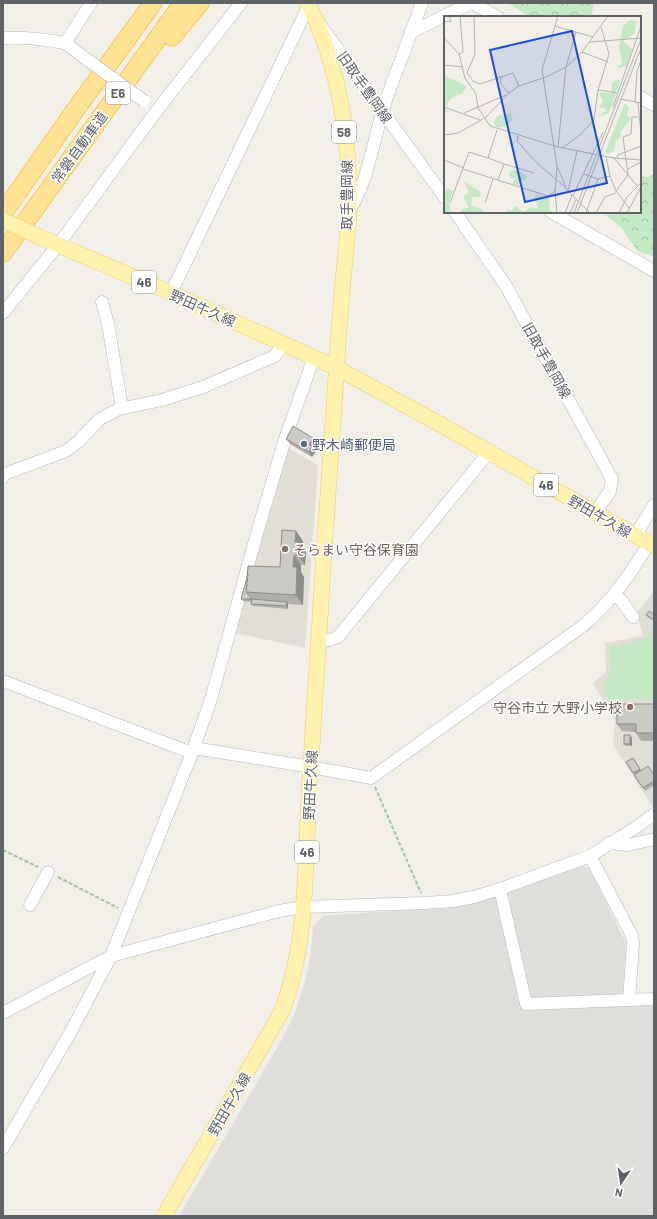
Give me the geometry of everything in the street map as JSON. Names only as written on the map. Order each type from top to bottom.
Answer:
[{"type":"highway","points":[[76,109],[138,3]]},
{"type":"highway","name":"常磐自動車道","points":[[3,212],[153,3]]},
{"type":"highway","name":"常磐自動車道","points":[[3,253],[183,3]]},
{"type":"highway","points":[[53,183],[200,3]]},
{"type":"main road","name":"取手豊岡線","points":[[310,8],[325,45],[339,95],[349,182],[336,368]]},
{"type":"main road","name":"野田牛久線","points":[[3,220],[283,343],[373,386],[651,545]]},
{"type":"main road","name":"野田牛久線","points":[[164,1216],[282,1011],[294,973],[303,907],[336,368]]},
{"type":"street","points":[[65,44],[91,3]]},
{"type":"street","points":[[3,313],[58,245],[158,109],[241,3]]},
{"type":"street","points":[[348,211],[356,200],[364,179],[382,112],[422,3]]},
{"type":"street","points":[[445,16],[472,3],[496,16]]},
{"type":"street","points":[[171,293],[310,8]]},
{"type":"street","name":"旧取手豊岡線","points":[[310,8],[382,112],[444,197]]},
{"type":"street","points":[[412,32],[444,17]]},
{"type":"street","points":[[3,38],[37,38],[65,44],[144,101],[158,109]]},
{"type":"street","points":[[641,98],[654,105]]},
{"type":"street","points":[[553,213],[654,271]]},
{"type":"street","name":"旧取手豊岡線","points":[[459,214],[506,286],[612,479],[610,491],[595,514]]},
{"type":"street","points":[[102,302],[108,324],[122,408]]},
{"type":"street","points":[[3,477],[5,474],[66,452],[79,441],[100,418],[122,408],[162,400],[203,388],[275,356],[283,343]]},
{"type":"street","points":[[3,1148],[70,1033],[111,956],[193,750],[211,698],[256,533],[281,453],[314,357]]},
{"type":"street","points":[[319,641],[338,637],[489,452]]},
{"type":"street","points":[[635,536],[654,505]]},
{"type":"street","points":[[3,681],[193,750],[311,767],[371,778],[584,625],[615,595],[651,545]]},
{"type":"street","points":[[615,595],[621,600],[633,617]]},
{"type":"street","points":[[3,1013],[111,956],[279,911],[303,907],[453,901],[474,897],[590,856],[635,828],[654,814]]},
{"type":"street","points":[[610,844],[628,845],[654,839]]},
{"type":"street","points":[[590,856],[632,936],[633,944],[629,1000]]},
{"type":"street","points":[[30,904],[48,872]]},
{"type":"street","points":[[500,889],[526,1004],[654,999]]},
{"type":"path","points":[[371,778],[425,903]]},
{"type":"path","points":[[3,850],[128,913]]},
{"type":"shaded area","name":"そらまい守谷保育園","points":[[288,448],[318,465],[305,648],[235,633]]},
{"type":"shaded area","name":"守谷市立 大野小学校","points":[[654,590],[654,804],[652,806],[613,745],[615,721],[593,683],[606,672],[605,643],[643,636],[637,613]]},
{"type":"shaded area","points":[[582,866],[589,868],[626,943],[623,991],[619,995],[654,997],[654,1216],[179,1216],[281,1041],[295,1013],[305,982],[311,954],[313,926],[323,916],[427,908],[503,894]]},
{"type":"green space","points":[[508,3],[594,3],[591,16],[528,16]]},
{"type":"green space","points":[[654,174],[654,256],[638,252],[621,227],[602,213],[641,213],[641,175],[647,177]]},
{"type":"green space","points":[[650,631],[654,631],[654,700],[608,699],[602,685],[611,672],[609,646],[620,646],[647,637]]},
{"type":"building","points":[[293,426],[313,438],[309,445],[312,446],[309,452],[286,439]]},
{"type":"building","points":[[282,530],[296,531],[295,542],[299,542],[298,555],[294,555],[293,567],[297,567],[296,595],[246,592],[248,566],[280,567]]},
{"type":"building","points":[[248,574],[246,592],[252,599],[241,599]]},
{"type":"building","points":[[252,599],[287,602],[286,606],[251,604]]},
{"type":"building","points":[[649,611],[654,614],[654,620],[646,615]]},
{"type":"building","points":[[617,704],[654,704],[654,733],[636,733],[636,724],[617,724]]},
{"type":"building","points":[[624,735],[630,735],[630,744],[624,744]]},
{"type":"building","points":[[633,758],[640,769],[633,773],[626,762]]},
{"type":"building","points":[[648,766],[654,775],[654,781],[643,788],[634,775]]},
{"type":"place","name":"野木崎郵便局","points":[[304,444]]},
{"type":"place","name":"そらまい守谷保育園","points":[[285,549]]},
{"type":"place","name":"守谷市立 大野小学校","points":[[630,707]]}]
